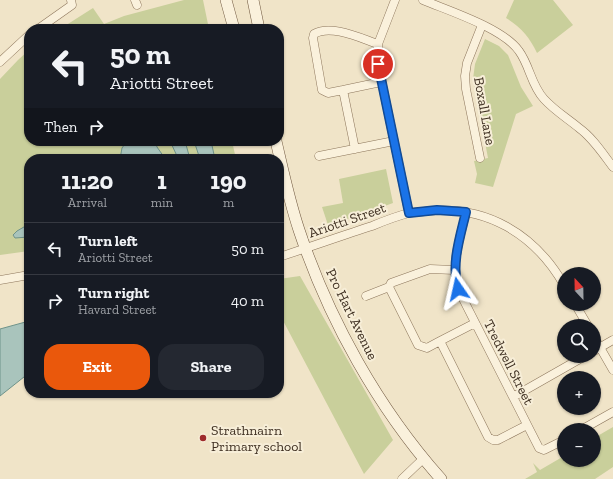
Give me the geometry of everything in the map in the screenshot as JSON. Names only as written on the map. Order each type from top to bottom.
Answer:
[{"type":"street","points":[[45,24],[72,5],[71,0]]},
{"type":"street","points":[[226,0],[233,24]]},
{"type":"street","points":[[253,0],[258,24]]},
{"type":"street","points":[[395,0],[378,44],[378,64],[409,213]]},
{"type":"street","points":[[423,0],[496,31],[518,49],[526,62],[532,81],[542,97],[556,111],[580,128],[594,142],[613,167]]},
{"type":"street","name":"Boxall Lane","points":[[480,158],[466,89],[465,76],[467,63],[482,25]]},
{"type":"street","points":[[378,44],[335,30],[318,32],[314,34],[313,38],[322,90],[328,93],[381,82]]},
{"type":"street","points":[[0,62],[24,40]]},
{"type":"street","points":[[343,90],[355,149]]},
{"type":"street","points":[[319,156],[394,141]]},
{"type":"street","name":"Pro Hart Avenue","points":[[284,177],[299,229],[328,304],[364,372],[396,423],[423,459],[442,479]]},
{"type":"street","name":"Ariotti Street","points":[[284,255],[409,213],[437,210],[466,212],[489,218],[510,228],[520,234],[538,250],[557,273]]},
{"type":"street","name":"Tredwell Street","points":[[466,212],[454,270],[458,289],[539,448],[544,450],[557,444]]},
{"type":"street","points":[[366,296],[389,287],[391,283],[430,269],[454,270]]},
{"type":"street","points":[[0,280],[24,276]]},
{"type":"street","points":[[389,287],[418,345],[427,348],[475,323]]},
{"type":"street","points":[[601,347],[613,340]]},
{"type":"street","points":[[440,341],[488,437],[492,440],[498,440],[527,425]]},
{"type":"street","points":[[601,354],[613,370]]},
{"type":"street","points":[[513,397],[573,363]]},
{"type":"street","points":[[593,423],[613,412]]},
{"type":"street","points":[[402,479],[423,459]]},
{"type":"green space","points":[[184,0],[203,0],[208,24],[104,24],[124,16]]},
{"type":"green space","points":[[514,0],[553,0],[573,25],[537,53],[524,33],[506,18]]},
{"type":"green space","points":[[93,8],[104,24],[68,24]]},
{"type":"green space","points":[[485,39],[499,46],[508,55],[521,87],[533,106],[516,114],[493,187],[475,183],[477,174],[474,161],[488,158],[473,79],[475,64]]},
{"type":"green space","points":[[24,55],[24,146],[233,146],[235,154],[24,154],[24,252],[0,255],[0,79]]},
{"type":"green space","points":[[386,169],[393,203],[328,225],[322,207],[343,203],[339,179]]},
{"type":"green space","points":[[300,276],[393,440],[364,474],[284,322],[284,278]]},
{"type":"green space","points":[[613,427],[613,467],[595,479],[525,479],[537,472],[533,463],[540,470],[557,460],[557,467],[601,467],[601,434]]},
{"type":"water","points":[[123,146],[157,146],[162,154],[121,154]]},
{"type":"water","points":[[172,146],[186,146],[189,154],[176,154]]},
{"type":"water","points":[[196,146],[212,146],[214,154],[198,154]]},
{"type":"water","points":[[24,227],[24,237],[15,238],[13,235]]},
{"type":"water","points":[[24,322],[24,377],[0,396],[0,329]]},
{"type":"place","name":"Strathnairn Primary school","points":[[203,438]]},
{"type":"route","points":[[378,64],[409,213],[437,210],[466,212],[454,270],[458,289]]}]
